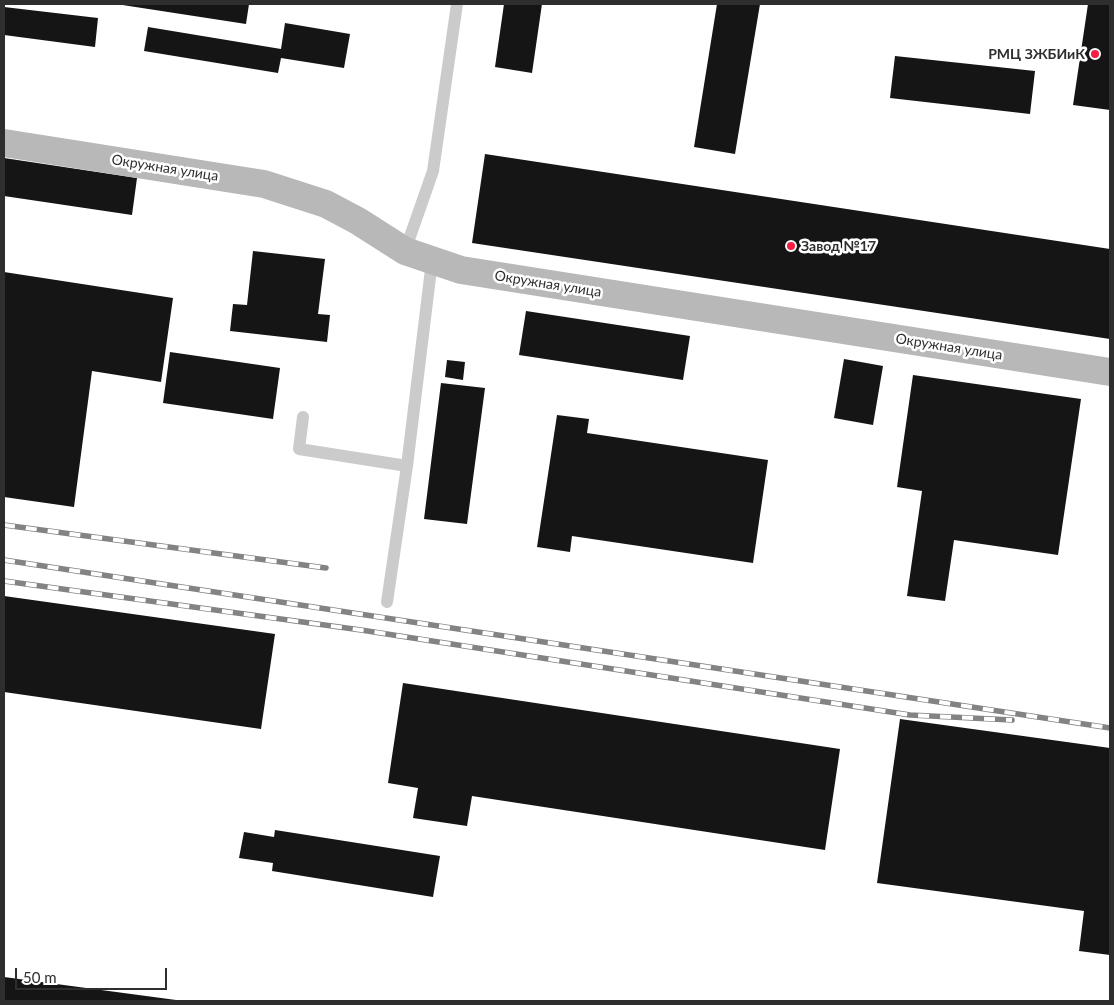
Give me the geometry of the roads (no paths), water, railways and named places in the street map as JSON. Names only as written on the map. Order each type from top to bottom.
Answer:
[{"type":"street","name":"Окружная улица","points":[[4,143],[264,184],[326,204],[358,221],[405,251],[461,270],[1110,372]]},
{"type":"lane","points":[[405,251],[432,171],[457,4]]},
{"type":"lane","points":[[387,602],[407,466],[432,261]]},
{"type":"lane","points":[[304,417],[298,449],[407,466]]},
{"type":"railway","points":[[4,525],[326,568]]},
{"type":"railway","points":[[4,560],[1110,728]]},
{"type":"railway","points":[[4,581],[361,630],[910,715],[1012,720]]},
{"type":"place","name":"РМЦ ЗЖБИиК","points":[[1095,54]]},
{"type":"place","name":"Завод №17","points":[[791,246]]}]
